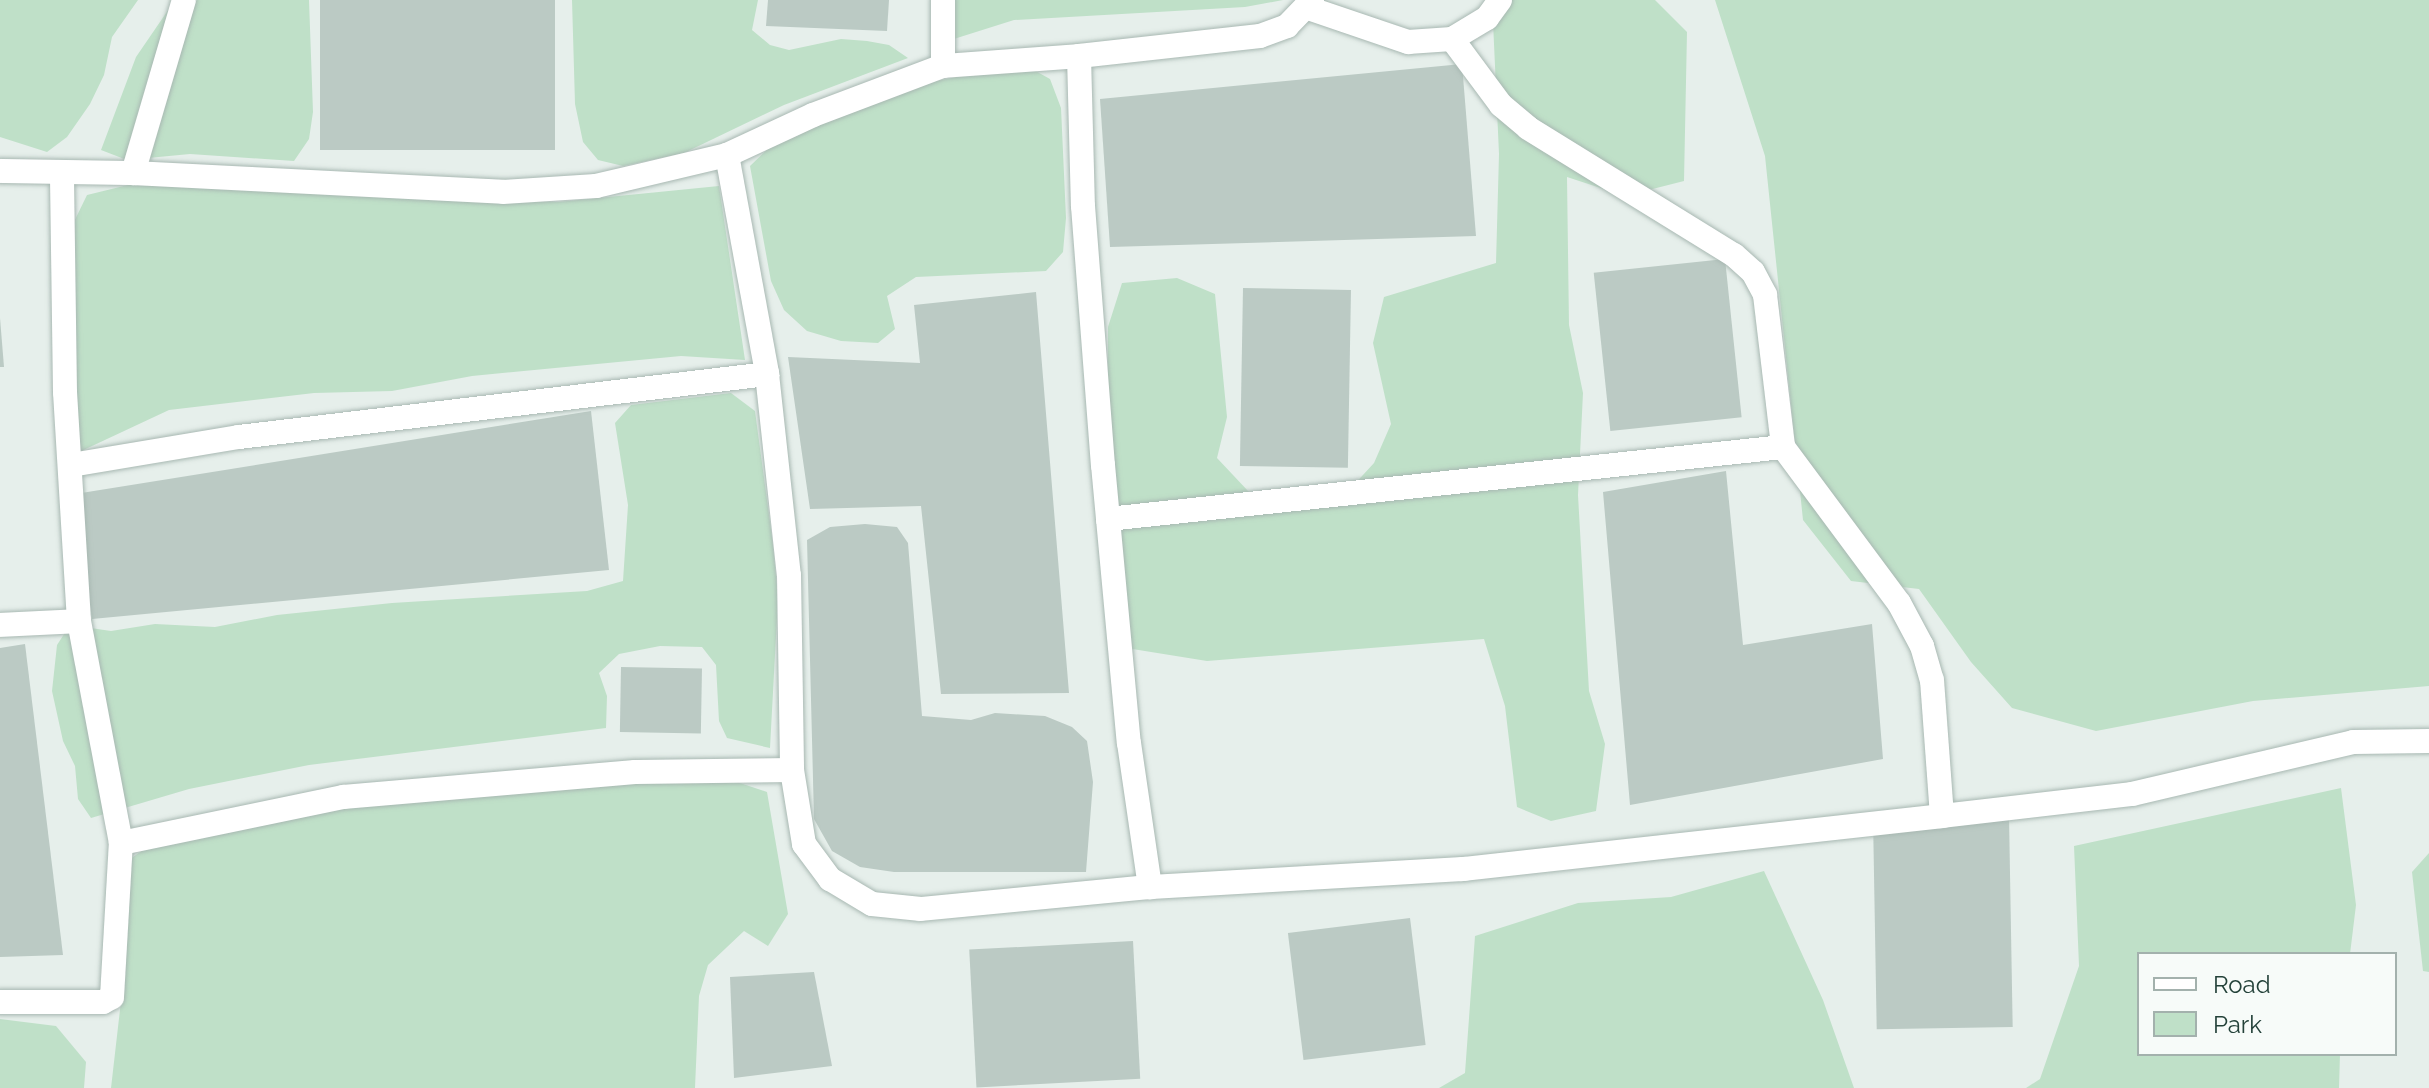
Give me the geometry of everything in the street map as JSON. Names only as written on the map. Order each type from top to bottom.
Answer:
[{"type":"street","points":[[133,173],[184,0]]},
{"type":"street","points":[[943,0],[943,66]]},
{"type":"street","points":[[0,171],[133,173],[503,192],[596,186],[727,155],[813,115],[943,66],[1079,56],[1260,36],[1287,26],[1310,4],[1408,42],[1452,39],[1487,18],[1500,0]]},
{"type":"street","points":[[1452,39],[1501,105],[1528,128],[1734,255],[1753,272],[1765,295],[1783,447],[1899,603],[1922,646],[1932,680],[1942,816]]},
{"type":"street","points":[[1079,56],[1083,206],[1108,519],[1129,743],[1150,887]]},
{"type":"street","points":[[727,155],[767,374],[789,575],[792,770],[804,844],[830,879],[872,904],[921,909],[1150,887],[1463,869],[2132,794],[2353,742],[2429,741]]},
{"type":"street","points":[[0,1002],[103,1002],[112,997],[121,843],[79,621],[62,173]]},
{"type":"street","points":[[71,465],[239,437],[767,374]]},
{"type":"street","points":[[1108,519],[1783,447]]},
{"type":"street","points":[[0,625],[79,621]]},
{"type":"street","points":[[121,843],[357,795],[635,772],[792,770]]},
{"type":"green space","points":[[0,0],[138,0],[112,37],[104,75],[90,104],[67,137],[47,152],[0,137]]},
{"type":"green space","points":[[175,0],[309,0],[313,112],[309,139],[294,161],[190,154],[127,160],[101,150],[136,57]]},
{"type":"green space","points":[[572,0],[758,0],[752,30],[770,45],[789,50],[841,39],[867,41],[889,45],[908,58],[784,105],[684,153],[623,166],[598,160],[583,142],[575,104]]},
{"type":"green space","points":[[937,0],[1283,0],[1245,7],[1014,20],[938,44]]},
{"type":"green space","points":[[1492,0],[1655,0],[1687,32],[1684,181],[1625,196],[1567,177],[1569,325],[1583,393],[1578,495],[1589,691],[1605,744],[1596,811],[1551,821],[1517,807],[1505,706],[1484,639],[1207,661],[1120,647],[1123,571],[1108,397],[1108,327],[1122,283],[1177,278],[1215,294],[1227,417],[1217,458],[1249,492],[1339,501],[1374,463],[1391,424],[1373,343],[1384,297],[1496,263],[1499,154]]},
{"type":"green space","points":[[1715,0],[2429,0],[2429,686],[2253,701],[2096,731],[2012,708],[1971,662],[1919,589],[1851,581],[1803,520],[1765,156]]},
{"type":"green space","points":[[1023,64],[1050,79],[1061,108],[1066,218],[1063,252],[1046,271],[916,277],[887,296],[895,329],[878,343],[841,341],[807,331],[784,310],[771,281],[750,166],[774,143],[931,82]]},
{"type":"green space","points":[[128,185],[558,202],[719,186],[745,360],[681,356],[472,376],[392,391],[314,393],[169,410],[60,461],[51,269],[87,195]]},
{"type":"green space","points":[[731,393],[755,411],[773,545],[778,599],[770,748],[727,738],[719,721],[716,665],[702,647],[660,646],[619,654],[599,673],[607,696],[606,728],[309,765],[189,789],[91,818],[78,799],[75,766],[63,741],[52,691],[57,645],[70,625],[111,631],[155,624],[215,627],[277,615],[392,603],[587,591],[623,581],[628,505],[615,423],[631,405]]},
{"type":"green space","points":[[731,780],[767,792],[788,914],[768,946],[744,931],[708,965],[699,996],[695,1088],[111,1088],[124,975],[123,864],[146,848],[434,790]]},
{"type":"green space","points":[[2341,788],[2356,905],[2350,952],[2137,952],[2137,1056],[2340,1056],[2339,1088],[2026,1088],[2040,1079],[2079,966],[2074,846]]},
{"type":"green space","points":[[2429,853],[2429,972],[2423,971],[2412,872]]},
{"type":"green space","points":[[1764,871],[1823,1000],[1854,1088],[1439,1088],[1465,1073],[1475,936],[1578,903],[1671,897]]},
{"type":"green space","points":[[0,1019],[56,1026],[86,1062],[84,1088],[0,1088]]},
{"type":"building","points":[[320,0],[555,0],[555,150],[320,150]]},
{"type":"building","points":[[768,0],[889,0],[887,31],[766,26]]},
{"type":"building","points":[[1462,64],[1476,236],[1110,247],[1100,99]]},
{"type":"building","points":[[1725,259],[1742,417],[1610,431],[1594,273]]},
{"type":"building","points":[[1243,288],[1351,290],[1348,468],[1240,466]]},
{"type":"building","points":[[1036,292],[1069,693],[941,694],[921,506],[810,509],[788,357],[920,363],[914,305]]},
{"type":"building","points":[[0,318],[4,367],[0,367]]},
{"type":"building","points":[[591,411],[609,570],[92,619],[75,494]]},
{"type":"building","points":[[1726,471],[1743,645],[1872,624],[1883,759],[1630,805],[1603,492]]},
{"type":"building","points":[[865,524],[897,527],[908,543],[922,716],[971,720],[995,713],[1045,716],[1072,727],[1087,741],[1093,782],[1086,872],[894,872],[860,867],[832,851],[814,819],[807,540],[830,527]]},
{"type":"building","points":[[25,644],[63,955],[0,957],[0,648]]},
{"type":"building","points":[[621,667],[702,668],[701,733],[620,732]]},
{"type":"building","points":[[2009,816],[2013,1027],[1877,1029],[1873,818]]},
{"type":"building","points":[[1410,918],[1426,1045],[1304,1060],[1288,933]]},
{"type":"building","points":[[1133,941],[1140,1079],[976,1087],[969,950]]},
{"type":"building","points":[[814,972],[832,1066],[734,1078],[730,977]]}]
